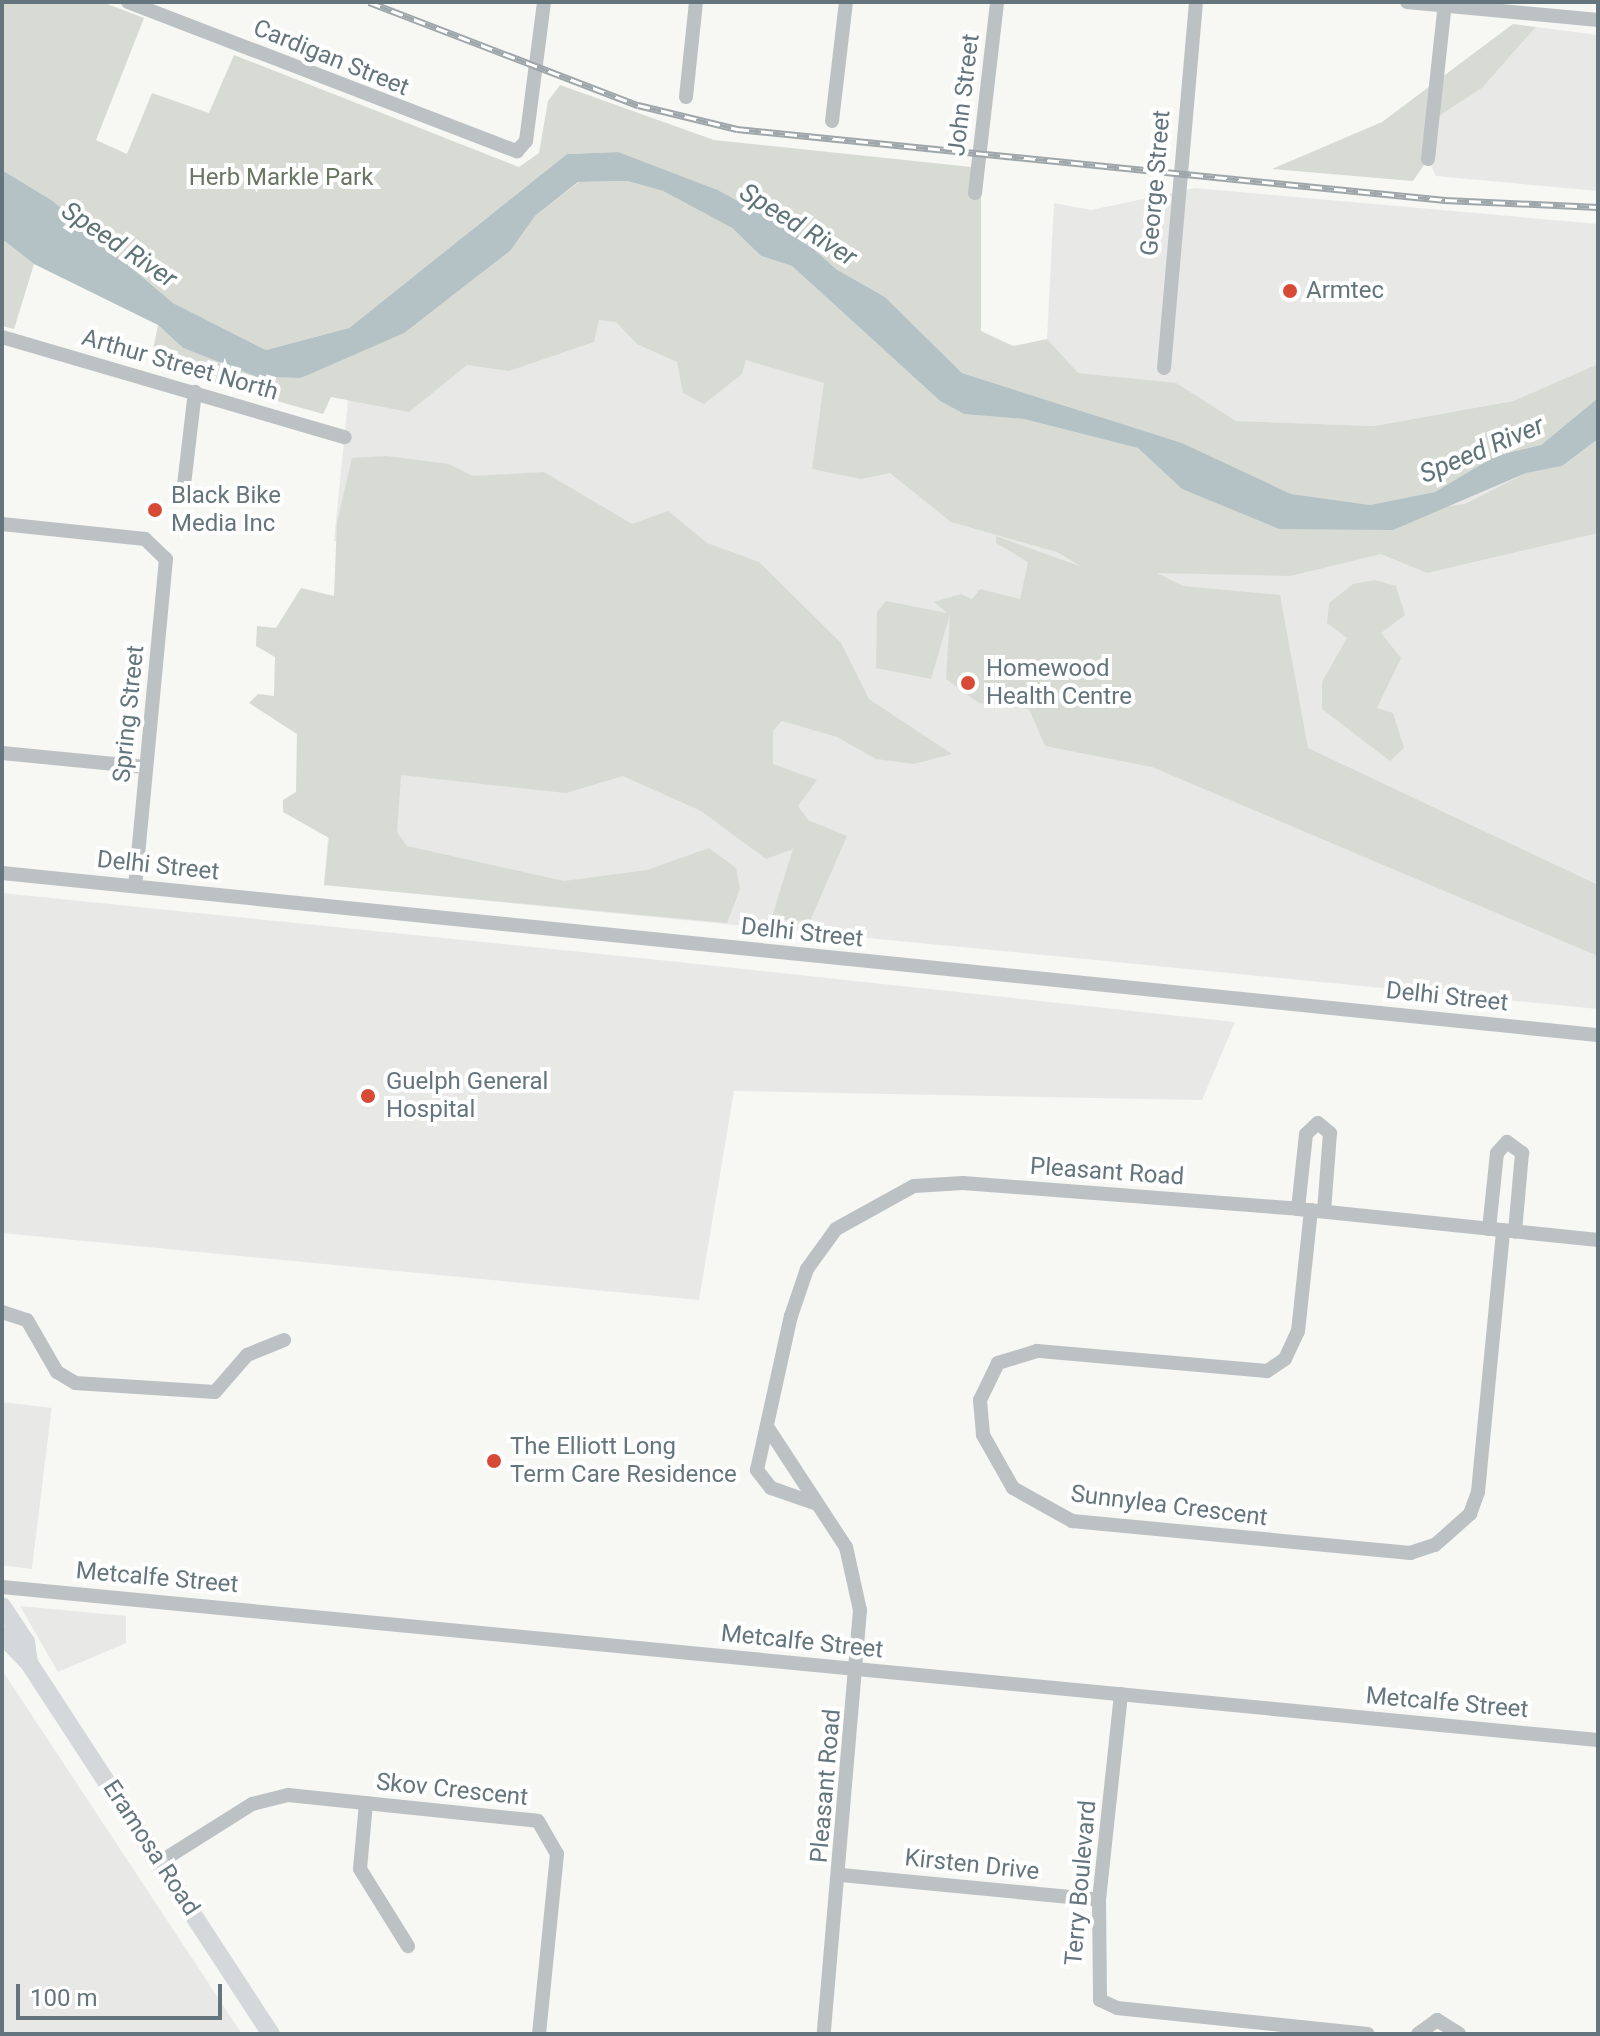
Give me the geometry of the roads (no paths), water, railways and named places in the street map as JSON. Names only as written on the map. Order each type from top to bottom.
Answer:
[{"type":"main road","name":"Eramosa Road","points":[[2,1606],[26,1642],[29,1663]]},
{"type":"main road","name":"Eramosa Road","points":[[2,1635],[29,1663],[271,2034]]},
{"type":"street","name":"Cardigan Street","points":[[128,2],[517,151],[526,141],[544,2]]},
{"type":"street","points":[[686,97],[696,2]]},
{"type":"street","points":[[832,121],[846,2]]},
{"type":"street","name":"John Street","points":[[975,193],[997,2]]},
{"type":"street","name":"George Street","points":[[1164,368],[1196,2]]},
{"type":"street","points":[[1407,2],[1598,20]]},
{"type":"street","points":[[1428,159],[1445,4]]},
{"type":"street","name":"Arthur Street North","points":[[2,337],[345,437]]},
{"type":"street","points":[[184,485],[195,392]]},
{"type":"street","name":"Spring Street","points":[[2,524],[145,539],[160,549],[167,567],[135,886]]},
{"type":"street","points":[[2,753],[145,767]]},
{"type":"street","name":"Delhi Street","points":[[2,873],[1598,1035]]},
{"type":"street","name":"Sunnylea Crescent","points":[[1311,1210],[1306,1134],[1318,1123],[1330,1133],[1311,1210],[1298,1331],[1285,1359],[1267,1371],[1037,1351],[998,1363],[980,1400],[983,1435],[1013,1488],[1072,1521],[1410,1553],[1435,1545],[1470,1514],[1478,1492],[1502,1230],[1497,1153],[1507,1142],[1522,1153],[1502,1230]]},
{"type":"street","name":"Pleasant Road","points":[[817,1504],[761,1482],[757,1470],[807,1269],[836,1229],[878,1200],[914,1186],[963,1183],[1311,1210],[1598,1240]]},
{"type":"street","points":[[2,1312],[27,1320],[63,1379],[85,1384],[215,1392],[247,1355],[284,1340]]},
{"type":"street","name":"Pleasant Road","points":[[768,1428],[846,1547],[855,1581],[858,1670],[824,2034]]},
{"type":"street","name":"Metcalfe Street","points":[[2,1587],[1598,1740]]},
{"type":"street","name":"Terry Boulevard","points":[[1121,1694],[1099,1900],[1100,2000],[1117,2008],[1315,2032],[1368,2034]]},
{"type":"street","name":"Skov Crescent","points":[[160,1862],[263,1799],[366,1803],[525,1817],[550,1833],[556,1871],[539,2034]]},
{"type":"street","points":[[366,1803],[360,1869],[408,1946]]},
{"type":"street","name":"Kirsten Drive","points":[[841,1875],[1099,1900]]},
{"type":"street","points":[[1418,2034],[1437,2020],[1459,2034]]},
{"type":"railway","points":[[369,2],[638,105],[737,129],[1445,200],[1598,207]]},
{"type":"place","name":"Armtec","points":[[1290,291]]},
{"type":"place","name":"Black Bike Media Inc","points":[[155,510]]},
{"type":"place","name":"Homewood Health Centre","points":[[968,683]]},
{"type":"place","name":"Guelph General Hospital","points":[[368,1096]]},
{"type":"place","name":"The Elliott Long Term Care Residence","points":[[494,1461]]},
{"type":"park label","name":"Herb Markle Park","points":[[281,178]]},
{"type":"water label","name":"Speed River","points":[[798,225]]},
{"type":"water label","name":"Speed River","points":[[119,245]]},
{"type":"water label","name":"Speed River","points":[[1482,450]]}]
